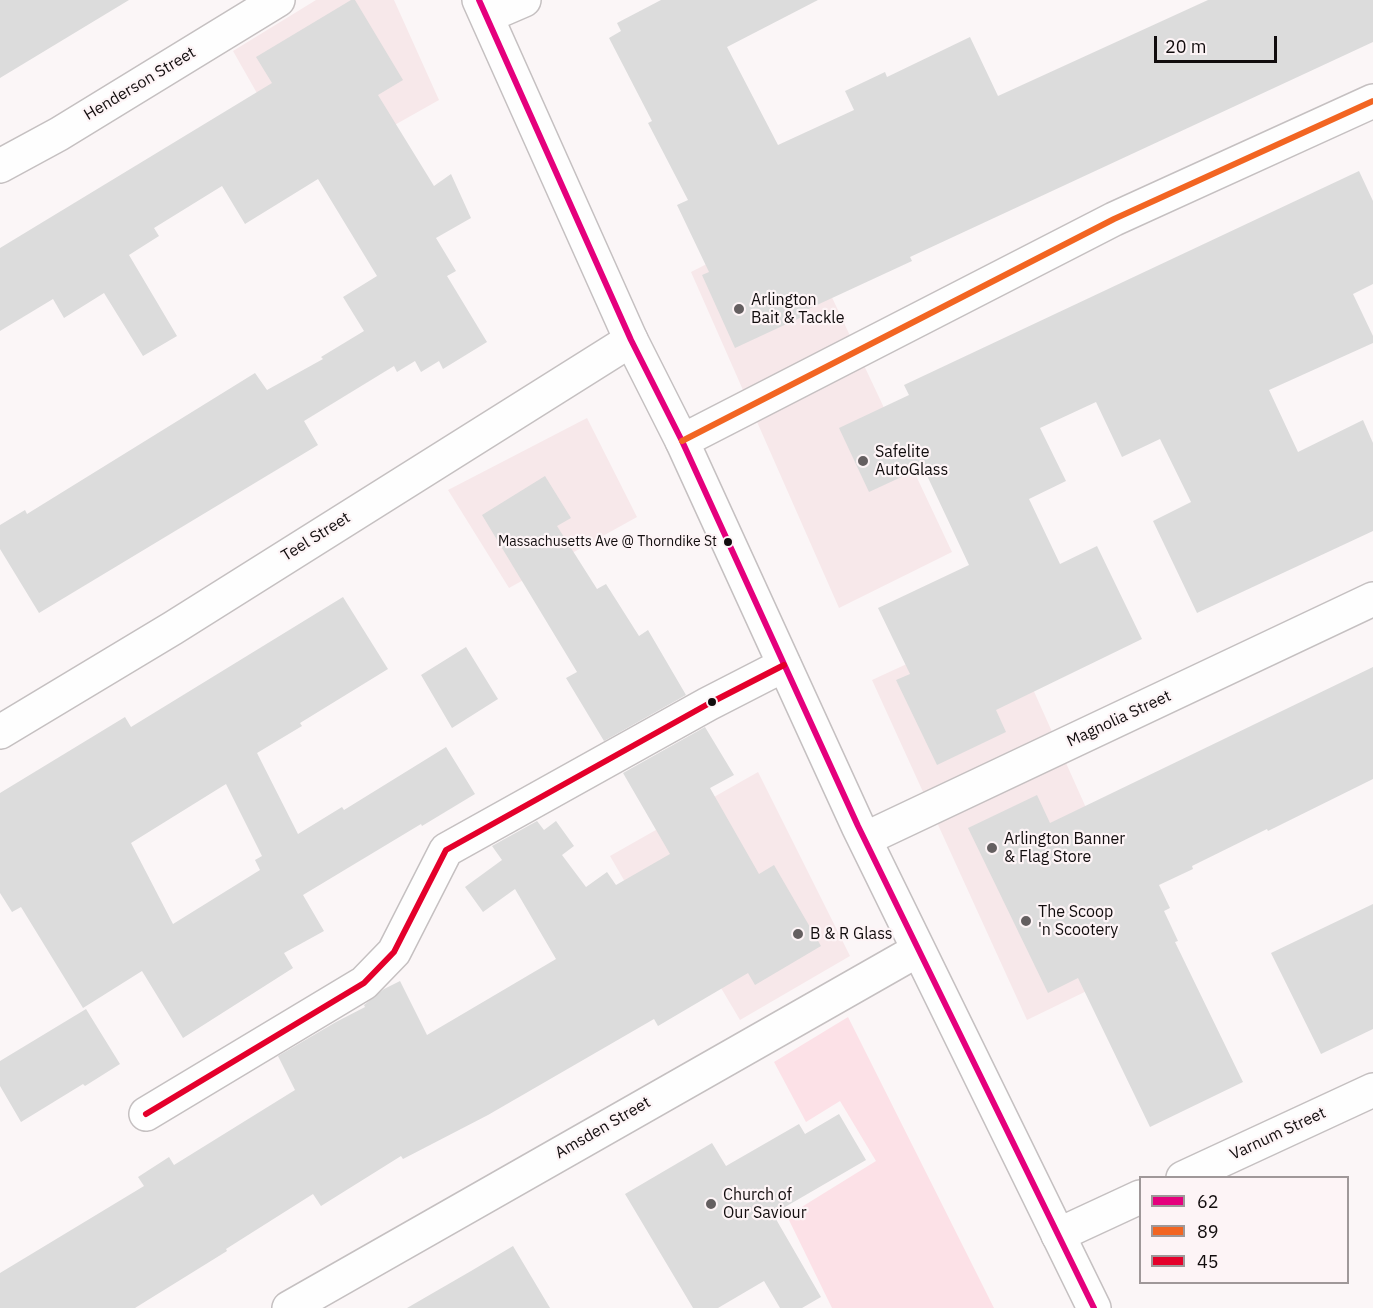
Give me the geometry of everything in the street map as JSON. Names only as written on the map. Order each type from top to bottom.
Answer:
[{"type":"main road","name":"Henderson Street","points":[[0,166],[59,134],[278,0]]},
{"type":"main road","points":[[524,0],[483,8],[631,340],[682,441],[865,839],[1094,1308]]},
{"type":"main road","points":[[682,441],[1114,219],[1373,101]]},
{"type":"main road","name":"Teel Street","points":[[0,732],[173,628],[631,340]]},
{"type":"main road","name":"Magnolia Street","points":[[865,839],[1373,599]]},
{"type":"main road","points":[[146,1114],[364,983],[394,952],[446,850],[698,710],[784,665]]},
{"type":"main road","name":"Amsden Street","points":[[289,1308],[918,950]]},
{"type":"main road","name":"Varnum Street","points":[[1187,1176],[1373,1090]]},
{"type":"main road","points":[[1058,1235],[1139,1197]]},
{"type":"shaded area","points":[[316,0],[394,0],[439,100],[304,176],[233,51]]},
{"type":"shaded area","points":[[795,219],[952,552],[839,608],[691,272]]},
{"type":"shaded area","points":[[587,418],[637,517],[509,588],[448,490]]},
{"type":"shaded area","points":[[1002,620],[1130,906],[1136,967],[1027,1020],[872,680]]},
{"type":"shaded area","points":[[758,772],[850,956],[740,1020],[679,917],[654,932],[610,856]]},
{"type":"shaded area","points":[[848,1017],[994,1308],[832,1308],[787,1216],[876,1161],[840,1101],[806,1122],[774,1062]]},
{"type":"building","points":[[0,0],[129,0],[0,78]]},
{"type":"building","points":[[351,0],[355,0],[403,80],[378,95],[434,186],[451,174],[471,218],[436,238],[456,271],[447,276],[487,342],[443,369],[439,361],[421,372],[415,361],[397,372],[394,366],[304,421],[318,445],[39,613],[0,549],[0,525],[25,510],[27,514],[255,373],[267,390],[323,359],[321,357],[364,331],[343,297],[377,276],[318,179],[245,224],[222,186],[154,228],[159,236],[129,255],[177,336],[143,356],[104,293],[64,318],[53,299],[0,331],[0,248],[272,83],[256,57]]},
{"type":"building","points":[[661,0],[818,0],[727,47],[778,145],[854,110],[845,91],[885,72],[887,77],[970,37],[998,96],[1208,0],[1373,0],[1373,42],[910,257],[912,261],[804,311],[806,315],[735,348],[702,275],[709,272],[677,205],[688,200],[648,123],[652,121],[609,38],[621,31],[617,23]]},
{"type":"building","points":[[1359,171],[1373,201],[1373,284],[1353,294],[1373,336],[1373,343],[1269,390],[1298,452],[1363,420],[1373,443],[1373,531],[1197,613],[1153,521],[1191,502],[1160,439],[1122,457],[1096,402],[1040,428],[1066,481],[1029,499],[1060,564],[1097,546],[1142,639],[996,710],[1006,732],[937,765],[896,680],[910,674],[878,608],[969,565],[923,467],[869,492],[839,428],[909,395],[904,385]]},
{"type":"building","points":[[545,476],[571,518],[557,526],[597,589],[606,584],[639,636],[648,630],[686,695],[604,741],[566,678],[577,672],[482,515]]},
{"type":"building","points":[[343,597],[388,669],[300,723],[302,726],[257,753],[298,834],[342,807],[344,810],[446,747],[475,794],[303,895],[324,931],[284,953],[293,968],[183,1038],[142,971],[83,1008],[21,907],[12,912],[0,893],[0,793],[125,717],[131,727]],"holes":[[[226,784],[262,856],[255,860],[260,870],[173,924],[131,843]]]},
{"type":"building","points":[[466,647],[498,699],[452,728],[421,675]]},
{"type":"building","points":[[1373,667],[1373,779],[1192,866],[1193,869],[1159,885],[1170,908],[1164,911],[1178,941],[1175,942],[1243,1082],[1150,1127],[1078,978],[1048,993],[968,828],[1037,795],[1050,823]]},
{"type":"building","points":[[705,727],[734,775],[710,788],[759,874],[774,865],[821,946],[755,985],[748,973],[658,1026],[654,1019],[488,1115],[403,1159],[401,1156],[321,1206],[313,1194],[135,1308],[0,1308],[0,1273],[144,1186],[138,1177],[169,1157],[174,1165],[295,1090],[278,1056],[365,1007],[364,1005],[384,989],[400,981],[427,1035],[556,959],[515,889],[483,912],[465,887],[502,860],[492,846],[537,821],[544,830],[556,821],[574,846],[562,855],[586,887],[607,872],[616,885],[670,854],[623,773]]},
{"type":"building","points":[[1373,904],[1373,1029],[1321,1054],[1271,953]]},
{"type":"building","points":[[86,1009],[120,1064],[21,1122],[0,1086],[0,1061]]},
{"type":"building","name":"Church of Our Saviour","points":[[839,1114],[866,1160],[773,1214],[821,1297],[802,1308],[780,1308],[764,1281],[718,1308],[693,1308],[625,1194],[712,1143],[726,1166],[799,1124],[805,1134]]},
{"type":"building","points":[[513,1246],[550,1308],[407,1308],[471,1271]]},
{"type":"transit line","name":"62","points":[[479,0],[631,340],[682,441],[858,826],[1094,1308]]},
{"type":"transit line","name":"89","points":[[682,441],[1114,219],[1373,101]]},
{"type":"transit line","name":"45","points":[[146,1114],[364,983],[394,952],[446,850],[708,704],[784,665]]},
{"type":"place","name":"Arlington Bait & Tackle","points":[[739,309]]},
{"type":"place","name":"Safelite AutoGlass","points":[[863,461]]},
{"type":"place","name":"Massachusetts Ave @ Thorndike St","points":[[728,542]]},
{"type":"place","name":"Arlington Banner & Flag Store","points":[[992,848]]},
{"type":"place","name":"The Scoop 'n Scootery","points":[[1026,921]]},
{"type":"place","name":"B & R Glass","points":[[798,934]]},
{"type":"place","name":"Church of Our Saviour","points":[[711,1204]]}]
